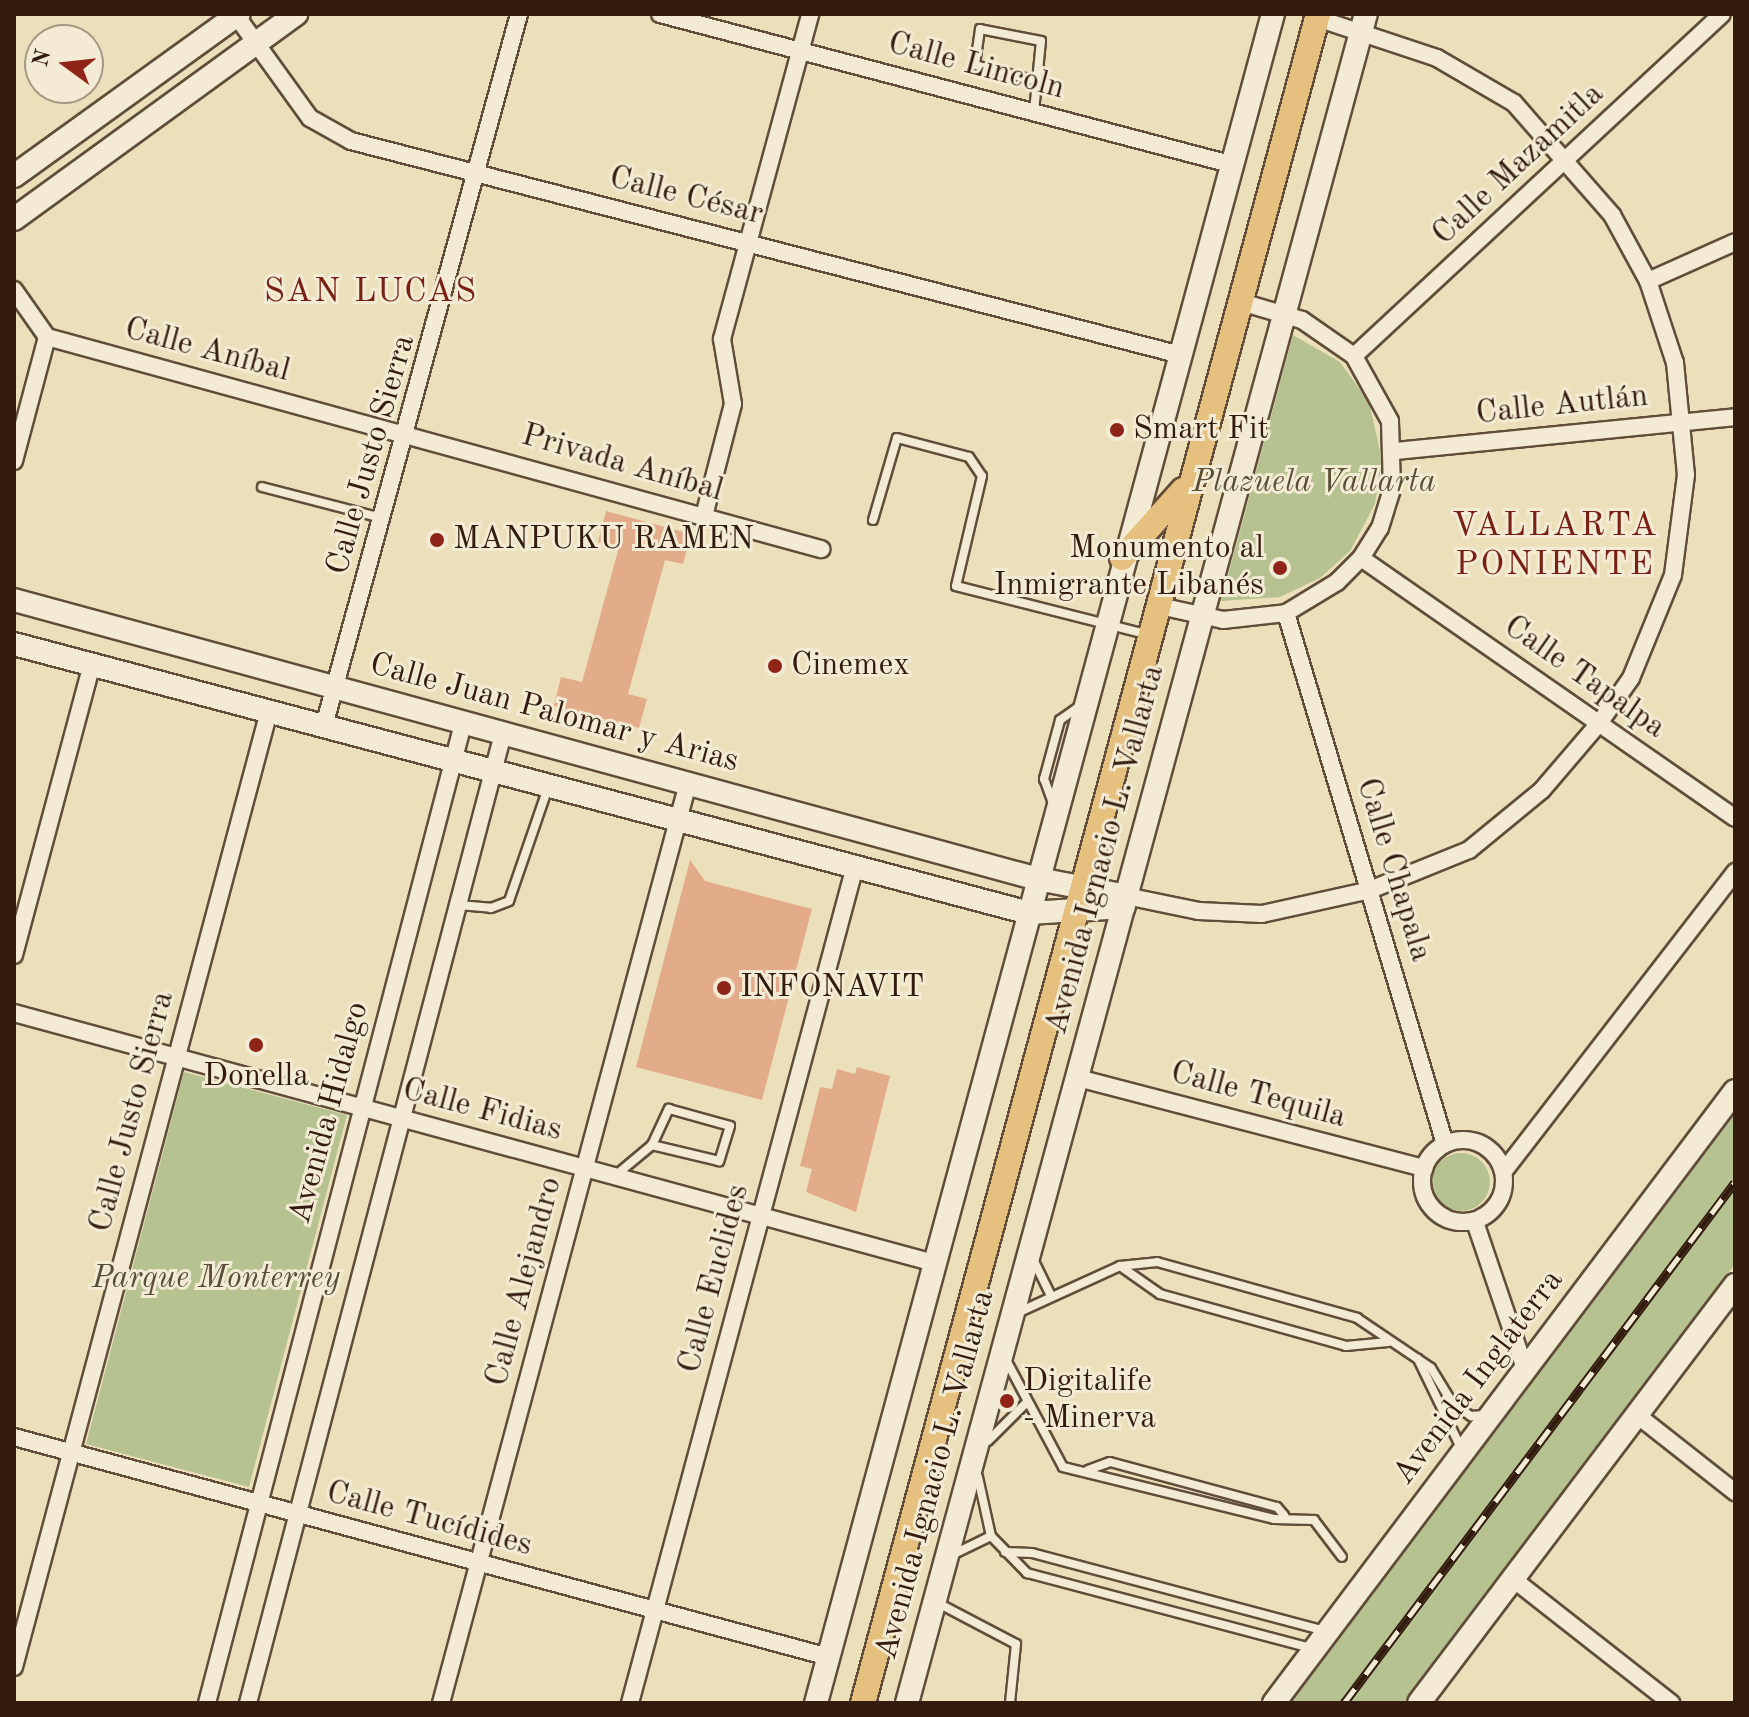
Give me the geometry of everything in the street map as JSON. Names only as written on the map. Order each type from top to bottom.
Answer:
[{"type":"main road","name":"Avenida Ignacio L. Vallarta","points":[[863,1703],[1072,912],[1317,16]]},
{"type":"main road","points":[[1122,558],[1188,485]]},
{"type":"street","points":[[14,219],[296,14]]},
{"type":"street","name":"Calle Justo Sierra","points":[[324,726],[479,173],[519,14]]},
{"type":"street","name":"Calle Lincoln","points":[[660,14],[1230,164]]},
{"type":"street","points":[[704,516],[733,404],[722,339],[810,14]]},
{"type":"street","name":"Avenida Ignacio L. Vallarta","points":[[816,1703],[1177,354],[1273,14]]},
{"type":"street","name":"Calle Mazamitla","points":[[1354,356],[1722,14]]},
{"type":"street","points":[[14,176],[237,15]]},
{"type":"street","name":"Calle César","points":[[237,15],[299,105],[329,132],[1177,354]]},
{"type":"street","points":[[14,644],[854,870],[1029,913],[1072,912],[1125,901],[1262,914],[1370,890],[1469,850],[1542,790],[1600,722],[1631,678],[1673,575],[1684,520],[1684,422],[1664,322],[1648,281],[1612,215],[1568,159],[1514,103],[1478,80],[1364,22],[1317,16]]},
{"type":"street","name":"Avenida Ignacio L. Vallarta","points":[[907,1703],[1364,22]]},
{"type":"street","points":[[1648,281],[1735,242]]},
{"type":"street","points":[[14,290],[47,337],[14,461]]},
{"type":"street","points":[[1155,605],[1203,618],[1250,620],[1286,613],[1337,582],[1361,558],[1380,528],[1396,451],[1378,391],[1354,356],[1285,313],[1238,301]]},
{"type":"street","name":"Calle Aníbal","points":[[47,337],[407,433]]},
{"type":"street","name":"Calle Autlán","points":[[1396,451],[1735,417]]},
{"type":"street","name":"Privada Aníbal","points":[[407,433],[821,549]]},
{"type":"street","name":"Calle Tapalpa","points":[[1361,558],[1735,818]]},
{"type":"street","name":"Calle Juan Palomar y Arias","points":[[14,600],[1038,879],[1079,886],[1125,901]]},
{"type":"street","name":"Calle Chapala","points":[[1286,613],[1445,1144]]},
{"type":"street","points":[[14,955],[92,664]]},
{"type":"street","name":"Calle Justo Sierra","points":[[14,1667],[269,711]]},
{"type":"street","name":"Avenida Hidalgo","points":[[207,1703],[463,724]]},
{"type":"street","points":[[248,1703],[503,734]]},
{"type":"street","name":"Calle Alejandro","points":[[441,1703],[688,783]]},
{"type":"street","name":"Calle Euclides","points":[[630,1703],[854,870]]},
{"type":"street","points":[[1504,1171],[1481,1144],[1445,1144],[1424,1168],[1429,1206],[1450,1221],[1475,1222],[1502,1196],[1504,1171],[1735,872]]},
{"type":"street","name":"Calle Fidias","points":[[14,1013],[934,1263]]},
{"type":"street","name":"Calle Tequila","points":[[1078,1078],[1424,1168]]},
{"type":"street","name":"Avenida Inglaterra","points":[[1274,1703],[1735,1091]]},
{"type":"street","points":[[1475,1222],[1525,1369]]},
{"type":"street","points":[[1419,1703],[1735,1285]]},
{"type":"street","points":[[1637,1415],[1735,1492]]},
{"type":"street","name":"Calle Tucídides","points":[[14,1437],[829,1657]]},
{"type":"street","points":[[1513,1579],[1671,1703]]},
{"type":"lane","points":[[1034,112],[1041,41],[980,29],[975,65],[1037,81]]},
{"type":"lane","points":[[873,520],[897,438],[969,457],[982,476],[956,586],[1147,635]]},
{"type":"lane","points":[[262,487],[384,519]]},
{"type":"lane","points":[[459,905],[491,908],[509,901],[549,786]]},
{"type":"lane","points":[[615,1176],[652,1145],[669,1109],[730,1126],[719,1161],[652,1145]]},
{"type":"lane","points":[[1030,1253],[1050,1294]]},
{"type":"lane","points":[[1013,1316],[1050,1294],[1120,1266],[1157,1262],[1357,1318],[1388,1342],[1415,1355],[1431,1368],[1453,1404],[1471,1416],[1493,1412]]},
{"type":"lane","points":[[1120,1266],[1160,1294],[1318,1338],[1362,1347],[1388,1342]]},
{"type":"lane","points":[[1002,1353],[1057,1462],[1274,1519],[1284,1515],[1314,1520],[1342,1557]]},
{"type":"lane","points":[[1415,1355],[1463,1452]]},
{"type":"lane","points":[[1027,1402],[996,1427],[985,1445],[977,1488],[991,1536],[1027,1573],[1322,1640]]},
{"type":"lane","points":[[946,1559],[991,1536]]},
{"type":"lane","points":[[1004,1552],[1032,1553],[1322,1640]]},
{"type":"lane","points":[[935,1601],[1016,1644],[1010,1703]]},
{"type":"green space","name":"Plazuela Vallarta","points":[[1293,335],[1340,362],[1369,402],[1382,460],[1375,504],[1350,551],[1320,578],[1280,597],[1221,601]]},
{"type":"green space","name":"Parque Monterrey","points":[[184,1072],[347,1115],[249,1487],[86,1444]]},
{"type":"green space","points":[[1735,1112],[1735,1264],[1404,1703],[1291,1703]]},
{"type":"green space","points":[[1461,1153],[1481,1162],[1490,1182],[1481,1202],[1461,1211],[1441,1202],[1432,1182],[1441,1162]]},
{"type":"building","points":[[606,511],[691,534],[683,564],[665,560],[628,694],[647,699],[639,728],[554,706],[561,677],[582,682],[619,547],[598,542]]},
{"type":"building","name":"INFONAVIT","points":[[690,860],[705,881],[812,909],[762,1100],[636,1067]]},
{"type":"building","points":[[857,1067],[890,1076],[856,1212],[806,1192],[812,1169],[800,1166],[820,1087],[832,1089],[837,1069],[855,1074]]},
{"type":"railway","points":[[1344,1703],[1735,1182]]},
{"type":"place","name":"Smart Fit","points":[[1117,430]]},
{"type":"place","name":"MANPUKU RAMEN","points":[[437,540]]},
{"type":"place","name":"Monumento al Inmigrante Libanés","points":[[1280,568]]},
{"type":"place","name":"Cinemex","points":[[775,666]]},
{"type":"place","name":"INFONAVIT","points":[[724,988]]},
{"type":"place","name":"Donella","points":[[256,1045]]},
{"type":"place","name":"Digitalife - Minerva","points":[[1007,1401]]},
{"type":"district","name":"SAN LUCAS","points":[[371,293]]},
{"type":"district","name":"VALLARTA PONIENTE","points":[[1555,546]]}]
